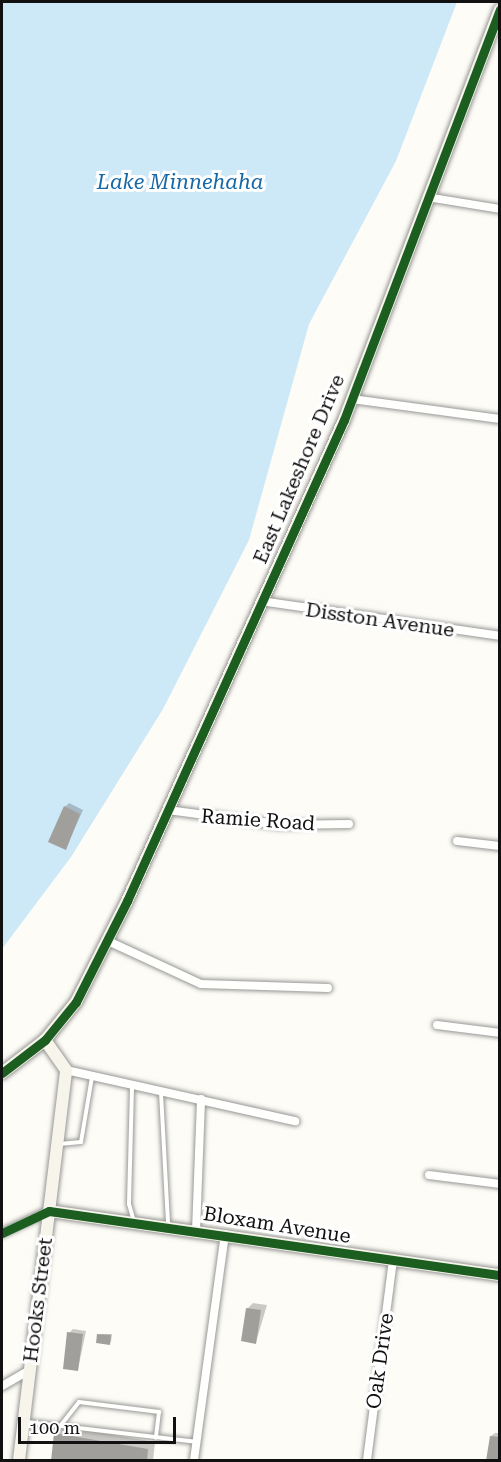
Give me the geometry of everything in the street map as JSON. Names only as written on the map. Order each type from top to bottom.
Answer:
[{"type":"street","name":"East Lakeshore Drive","points":[[2,1073],[45,1040],[76,1002],[127,901],[352,399],[500,10]]},
{"type":"street","points":[[428,196],[500,208]]},
{"type":"street","points":[[352,399],[500,419]]},
{"type":"street","name":"Disston Avenue","points":[[261,601],[500,636]]},
{"type":"street","name":"Ramie Road","points":[[168,810],[279,825],[349,824]]},
{"type":"street","points":[[457,841],[500,846]]},
{"type":"street","points":[[108,941],[201,984],[328,988]]},
{"type":"street","points":[[437,1025],[500,1033]]},
{"type":"street","points":[[45,1040],[66,1070],[132,1088],[201,1099],[295,1121]]},
{"type":"street","name":"Hooks Street","points":[[19,1461],[66,1070]]},
{"type":"street","points":[[196,1231],[201,1099]]},
{"type":"street","points":[[429,1175],[500,1184]]},
{"type":"street","points":[[2,1233],[49,1211]]},
{"type":"street","name":"Bloxam Avenue","points":[[49,1211],[225,1234],[393,1261],[500,1275]]},
{"type":"street","points":[[194,1461],[225,1234]]},
{"type":"street","name":"Oak Drive","points":[[366,1461],[393,1261]]},
{"type":"street","points":[[2,1386],[30,1370]]},
{"type":"lane","points":[[56,1144],[81,1142],[92,1077]]},
{"type":"lane","points":[[132,1088],[129,1204],[134,1222]]},
{"type":"lane","points":[[161,1093],[169,1227]]},
{"type":"lane","points":[[61,1425],[79,1402],[159,1412],[156,1438]]},
{"type":"lane","points":[[24,1421],[196,1443]]},
{"type":"water","name":"Lake Minnehaha","points":[[2,2],[457,2],[396,161],[309,324],[249,540],[163,709],[71,857],[2,949]]},
{"type":"building","points":[[64,806],[80,814],[66,850],[48,842]]},
{"type":"building","points":[[246,1308],[261,1310],[256,1344],[241,1341]]},
{"type":"building","points":[[67,1332],[83,1334],[78,1371],[63,1369]]},
{"type":"building","points":[[97,1334],[111,1335],[110,1345],[96,1343]]},
{"type":"building","points":[[54,1433],[148,1449],[147,1461],[51,1461]]},
{"type":"building","points":[[490,1436],[500,1437],[500,1461],[486,1461]]},
{"type":"cycle path","points":[[2,1073],[45,1040],[76,1002],[127,901],[344,420],[500,10]]},
{"type":"cycle path","points":[[2,1233],[49,1211],[500,1275]]}]
